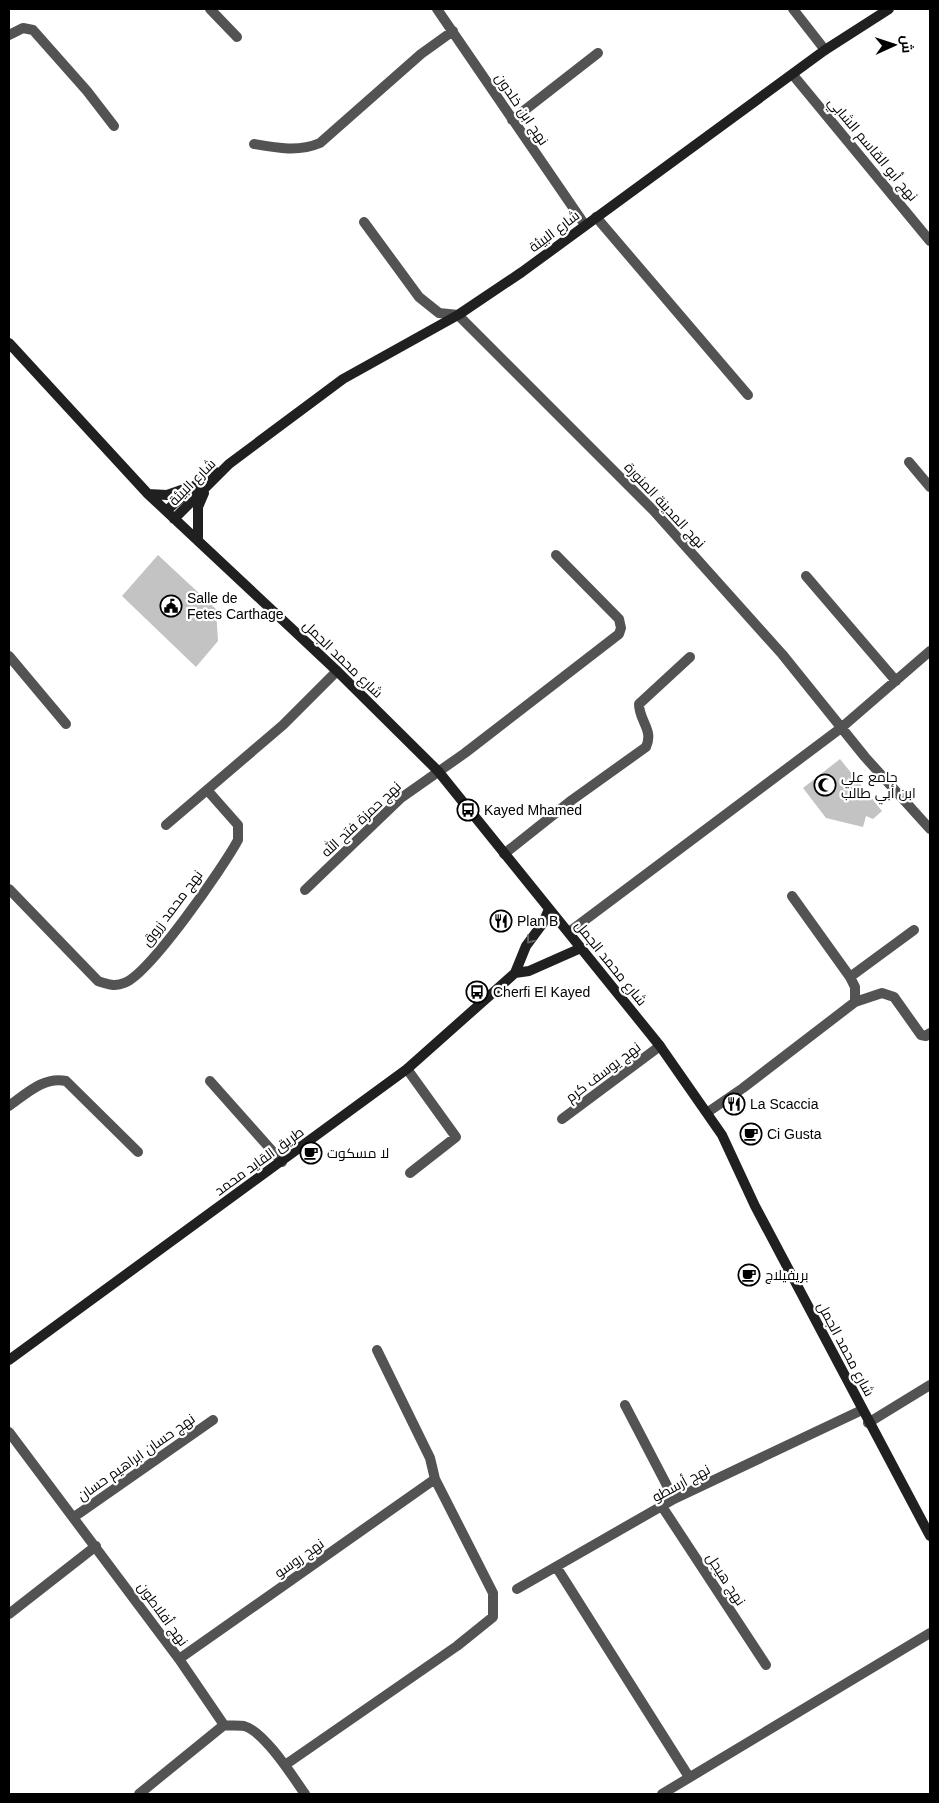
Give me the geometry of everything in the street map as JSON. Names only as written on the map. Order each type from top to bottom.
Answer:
[{"type":"street","points":[[210,9],[237,37]]},
{"type":"street","points":[[793,9],[824,50]]},
{"type":"street","name":"شارع البيئة","points":[[166,511],[343,379],[458,315],[522,272],[824,50],[889,9]]},
{"type":"street","name":"نهج ابن خلدون","points":[[442,10],[453,31],[512,120],[586,225]]},
{"type":"street","points":[[9,35],[23,28],[33,30],[87,90],[114,126]]},
{"type":"street","points":[[254,144],[296,149],[309,148],[320,143],[421,54],[453,31]]},
{"type":"street","points":[[512,120],[598,53]]},
{"type":"street","name":"نهج أبو القاسم الشابي","points":[[793,74],[928,234]]},
{"type":"street","points":[[596,217],[748,395]]},
{"type":"street","points":[[364,222],[419,297],[439,313],[458,315]]},
{"type":"street","name":"نهج المدينة المنورة","points":[[458,315],[653,510],[782,654],[841,728],[930,829]]},
{"type":"street","name":"شارع محمد الجمل","points":[[9,343],[148,494],[337,671],[438,771],[660,1046],[708,1112],[722,1135],[755,1206],[868,1423],[930,1536]]},
{"type":"street","points":[[909,462],[930,487]]},
{"type":"street","points":[[148,494],[178,492],[203,484]]},
{"type":"street","points":[[198,541],[198,507],[203,484]]},
{"type":"street","name":"شارع البيئة","points":[[174,519],[203,484]]},
{"type":"street","name":"نهج حمزة فتح الله","points":[[305,890],[401,798],[465,753],[619,634],[621,628],[618,619],[556,556]]},
{"type":"street","points":[[806,576],[896,681]]},
{"type":"street","points":[[569,932],[841,728],[930,651]]},
{"type":"street","points":[[9,656],[66,724]]},
{"type":"street","points":[[504,854],[646,747],[650,739],[650,733],[640,713],[639,704],[690,657]]},
{"type":"street","points":[[166,825],[283,725],[337,671]]},
{"type":"street","name":"نهج محمد زروق","points":[[9,889],[98,980],[110,985],[124,984],[133,978],[175,932],[238,840],[238,825],[208,791]]},
{"type":"street","points":[[792,896],[850,976],[854,988],[854,1002]]},
{"type":"street","name":"طريق القايد محمد","points":[[9,1360],[408,1069],[515,973],[526,946],[543,923],[549,909]]},
{"type":"street","points":[[850,976],[914,930]]},
{"type":"street","name":"طريق القايد محمد","points":[[515,973],[529,971],[581,948]]},
{"type":"street","points":[[708,1112],[743,1088],[854,1002],[882,993],[894,997],[921,1035],[926,1036],[930,1034]]},
{"type":"street","name":"نهج يوسف كرم","points":[[562,1119],[660,1046]]},
{"type":"street","points":[[408,1069],[456,1137],[410,1173]]},
{"type":"street","points":[[9,1106],[44,1082],[52,1080],[66,1081],[138,1152]]},
{"type":"street","points":[[210,1081],[282,1162]]},
{"type":"street","points":[[285,1766],[457,1646],[493,1617],[493,1594],[435,1479],[430,1458],[377,1350]]},
{"type":"street","points":[[868,1423],[930,1385]]},
{"type":"street","points":[[625,1404],[674,1500]]},
{"type":"street","name":"نهج أرسطو","points":[[517,1589],[663,1508],[674,1500],[862,1410]]},
{"type":"street","name":"نهج حسان ابراهيم حسان","points":[[74,1517],[213,1420]]},
{"type":"street","name":"نهج أفلاطون","points":[[9,1432],[179,1659],[224,1726]]},
{"type":"street","name":"نهج روسو","points":[[179,1659],[435,1479]]},
{"type":"street","name":"نهج هيجل","points":[[663,1508],[766,1666]]},
{"type":"street","points":[[9,1614],[96,1546]]},
{"type":"street","points":[[557,1568],[689,1777]]},
{"type":"street","points":[[662,1794],[930,1633]]},
{"type":"street","points":[[139,1794],[224,1726],[246,1726],[259,1736],[285,1766],[305,1794]]},
{"type":"building","points":[[158,555],[216,609],[218,641],[196,667],[122,596]]},
{"type":"building","points":[[840,759],[882,811],[873,819],[866,816],[863,827],[826,818],[803,788]]},
{"type":"place","name":"Salle de Fetes Carthage","points":[[171,606]]},
{"type":"place","name":"جامع علي ابن أبي طالب","points":[[825,785]]},
{"type":"place","name":"Kayed Mhamed","points":[[468,810]]},
{"type":"place","name":"Plan B","points":[[501,921]]},
{"type":"place","name":"Cherfi El Kayed","points":[[477,992]]},
{"type":"place","name":"La Scaccia","points":[[734,1104]]},
{"type":"place","name":"Ci Gusta","points":[[751,1134]]},
{"type":"place","name":"لا مسكوت","points":[[311,1153]]},
{"type":"place","name":"بريفيلاج","points":[[749,1275]]}]
